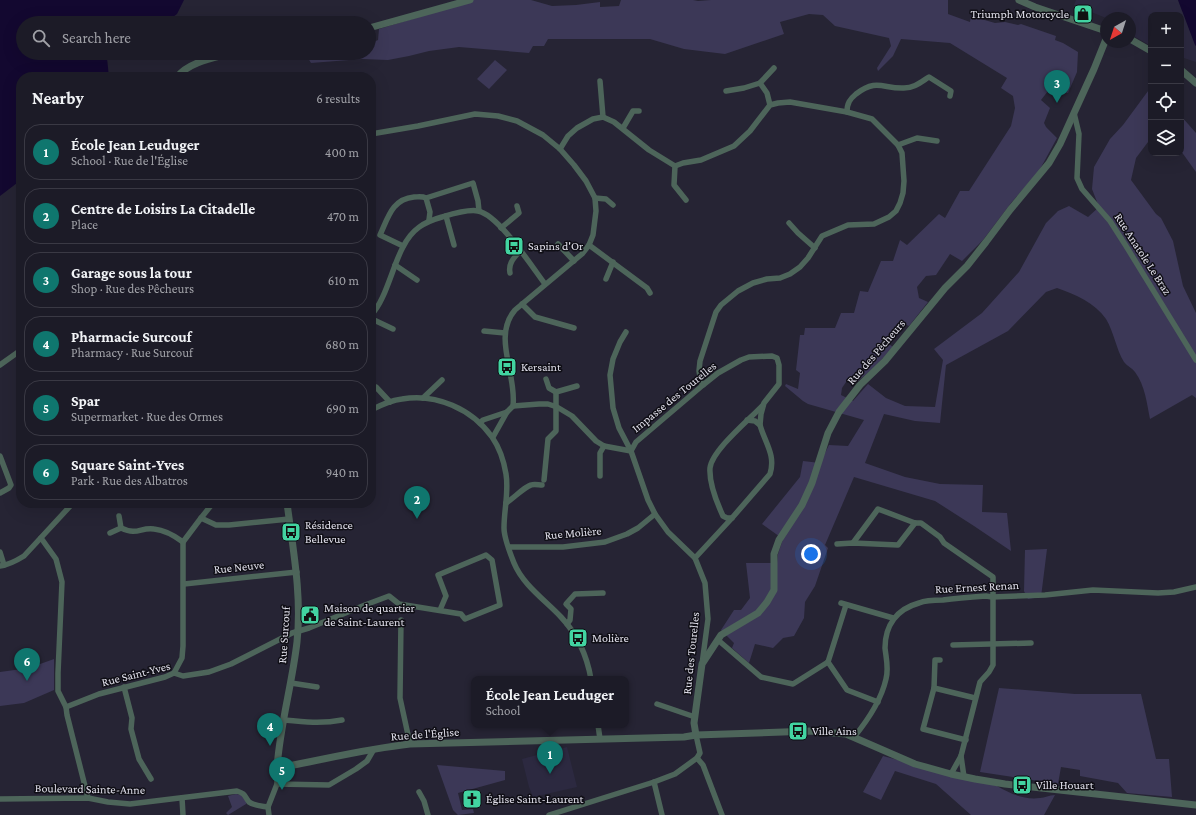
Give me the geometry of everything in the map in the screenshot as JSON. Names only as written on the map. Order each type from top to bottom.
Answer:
[{"type":"street","points":[[376,26],[470,0]]},
{"type":"street","points":[[1019,0],[1035,7],[1100,29]]},
{"type":"street","points":[[1136,42],[1148,49]]},
{"type":"street","name":"Rue des Pêcheurs","points":[[702,664],[721,636],[758,613],[774,590],[774,554],[779,540],[802,505],[812,483],[828,433],[839,412],[860,385],[885,361],[945,288],[967,266],[1010,210],[1046,167],[1060,144],[1102,48]]},
{"type":"street","points":[[184,72],[199,62],[206,60]]},
{"type":"street","points":[[726,91],[744,88],[760,83],[774,68]]},
{"type":"street","points":[[1184,73],[1196,83]]},
{"type":"street","points":[[847,112],[847,105],[853,96],[872,84],[903,88],[914,87],[928,77],[951,91],[950,96]]},
{"type":"street","points":[[600,81],[603,117]]},
{"type":"street","points":[[760,83],[767,93],[770,106]]},
{"type":"street","points":[[675,166],[701,160],[734,146],[750,131],[770,106],[778,103],[790,102],[847,112],[872,119],[898,145],[902,153],[904,181],[903,193],[896,211],[889,217],[874,224],[848,224],[829,232],[822,236],[815,248],[800,267],[790,274],[780,278],[753,283],[738,291],[721,305],[716,312],[700,361],[699,371],[703,385]]},
{"type":"street","points":[[623,128],[633,111],[639,111]]},
{"type":"street","name":"Rue Anatole Le Braz","points":[[1074,113],[1079,134],[1077,178],[1082,189],[1088,198],[1110,221],[1196,360]]},
{"type":"street","points":[[376,133],[475,114],[498,116],[517,121],[543,135],[560,149],[586,181],[595,198],[594,235],[589,245],[574,261],[545,284],[510,316],[505,333],[505,343],[515,396],[514,406]]},
{"type":"street","points":[[560,149],[568,136],[578,128],[593,119],[603,117],[623,128],[649,150],[675,166]]},
{"type":"street","points":[[898,145],[917,138],[937,141]]},
{"type":"street","points":[[675,166],[674,185],[686,200]]},
{"type":"street","points":[[403,246],[380,235],[395,204],[408,198],[424,196],[426,198],[473,183],[479,211]]},
{"type":"street","points":[[426,198],[430,212],[429,220]]},
{"type":"street","points":[[595,198],[606,199],[614,205]]},
{"type":"street","points":[[501,228],[519,213],[517,206]]},
{"type":"street","points":[[376,308],[403,246],[416,229],[429,220],[470,211],[479,211],[494,220],[545,284]]},
{"type":"street","points":[[446,216],[454,245]]},
{"type":"street","points":[[789,222],[798,233],[815,248]]},
{"type":"street","points":[[558,244],[574,261]]},
{"type":"street","points":[[589,245],[647,288],[650,293]]},
{"type":"street","points":[[510,273],[509,267],[512,260],[520,251]]},
{"type":"street","points":[[606,279],[613,262]]},
{"type":"street","points":[[395,265],[417,280]]},
{"type":"street","points":[[522,304],[535,317],[574,328]]},
{"type":"street","points":[[376,321],[393,329]]},
{"type":"street","points":[[484,331],[505,333]]},
{"type":"street","name":"Rue des Tourelles","points":[[626,332],[613,359],[611,382],[612,408],[619,428],[631,451],[648,500],[655,514],[668,532],[695,558],[705,583],[708,619],[694,723],[696,734]]},
{"type":"street","points":[[0,365],[16,354]]},
{"type":"street","name":"Impasse des Tourelles","points":[[631,451],[636,442],[703,385],[741,360],[749,357],[772,356],[778,358],[779,384],[764,403]]},
{"type":"street","points":[[546,379],[549,388],[556,392],[577,386]]},
{"type":"street","points":[[423,398],[442,380]]},
{"type":"street","points":[[376,387],[390,402]]},
{"type":"street","points":[[506,503],[525,488],[543,482],[548,439],[556,431],[556,392]]},
{"type":"street","points":[[376,408],[403,398],[440,400],[465,411],[480,423],[493,437],[501,455],[508,486],[504,529],[514,562],[526,582],[567,624],[584,653],[590,676]]},
{"type":"street","points":[[718,533],[722,524],[723,516],[713,488],[710,468],[715,456],[764,403]]},
{"type":"street","points":[[695,558],[770,474],[772,458],[760,425],[764,403]]},
{"type":"street","points":[[493,437],[507,412],[514,406],[548,404],[557,407],[572,416],[596,441],[604,446],[631,451]]},
{"type":"street","points":[[480,423],[483,420],[507,412]]},
{"type":"street","points":[[747,420],[755,421],[760,425]]},
{"type":"street","points":[[600,476],[600,453],[604,446]]},
{"type":"street","points":[[0,456],[11,485],[10,488],[0,493]]},
{"type":"street","points":[[0,552],[2,566],[20,558],[68,508]]},
{"type":"street","points":[[174,673],[182,658],[184,584],[183,542],[209,508]]},
{"type":"street","name":"Rue Surcouf","points":[[277,768],[282,720],[291,683],[298,631],[297,572],[288,508]]},
{"type":"street","points":[[853,543],[878,509],[915,523],[922,523],[940,537],[944,543],[993,577],[993,665],[980,682],[961,756],[951,774]]},
{"type":"street","name":"Rue Molière","points":[[509,547],[563,547],[605,542],[627,534],[638,528],[655,514]]},
{"type":"street","points":[[119,516],[121,528]]},
{"type":"street","points":[[723,516],[732,518]]},
{"type":"street","points":[[201,518],[216,525],[229,526],[289,519]]},
{"type":"street","points":[[837,544],[853,543],[898,546],[915,523]]},
{"type":"street","points":[[110,533],[121,528],[131,532],[154,529],[173,536],[183,542]]},
{"type":"street","points":[[41,538],[56,559],[62,582],[58,691],[66,707],[88,798]]},
{"type":"street","points":[[486,555],[492,560],[500,605],[465,619],[461,614],[440,610],[446,596],[438,575],[486,555]]},
{"type":"street","name":"Rue Neuve","points":[[184,584],[297,572]]},
{"type":"street","name":"Rue Ernest Renan","points":[[893,618],[906,608],[924,601],[986,596],[1039,595],[1093,590],[1158,593],[1174,592],[1196,587]]},
{"type":"street","points":[[567,624],[570,620],[571,609],[566,604],[575,594],[603,593]]},
{"type":"street","name":"Rue Saint-Yves","points":[[66,707],[99,694],[166,677],[174,673],[183,676],[209,672],[231,664],[298,631],[390,596],[399,604],[440,610]]},
{"type":"street","points":[[718,640],[761,677],[793,684],[828,662],[843,604],[893,618],[886,637],[886,678],[878,702],[870,716],[854,737]]},
{"type":"street","points":[[400,620],[400,698],[410,744]]},
{"type":"street","points":[[953,645],[1031,643]]},
{"type":"street","points":[[940,660],[935,660],[934,688],[923,729],[966,740]]},
{"type":"street","points":[[828,662],[847,690],[878,702]]},
{"type":"street","points":[[291,683],[317,687]]},
{"type":"street","points":[[124,687],[132,718],[131,729],[139,759],[151,779]]},
{"type":"street","points":[[934,688],[975,698]]},
{"type":"street","points":[[657,704],[695,717]]},
{"type":"street","points":[[282,720],[310,723],[330,723],[342,720]]},
{"type":"street","points":[[598,728],[600,739]]},
{"type":"street","name":"Rue de l'Église","points":[[277,768],[320,761],[374,749],[410,744],[684,737],[696,734],[810,731],[846,734],[915,764],[964,777],[1005,784],[1196,805]]},
{"type":"street","points":[[549,815],[675,774],[697,758],[700,753],[696,734]]},
{"type":"street","points":[[276,784],[329,785],[356,769],[366,761],[374,749]]},
{"type":"street","points":[[961,756],[964,777]]},
{"type":"street","points":[[697,758],[703,764],[722,815]]},
{"type":"street","points":[[269,815],[268,807],[276,784],[277,768]]},
{"type":"street","points":[[654,782],[662,815]]},
{"type":"street","name":"Boulevard Sainte-Anne","points":[[0,799],[88,798],[130,804],[237,791],[244,793],[249,802],[256,806],[268,807]]},
{"type":"street","points":[[419,792],[424,801],[428,815]]},
{"type":"street","points":[[182,798],[183,815]]},
{"type":"shaded area","points":[[0,0],[184,0],[177,14],[174,16],[16,16],[16,60],[107,60],[108,72],[16,72],[16,184],[0,196]]},
{"type":"shaded area","points":[[460,0],[531,0],[552,6],[600,2],[600,7],[619,6],[621,0],[948,0],[948,14],[970,22],[971,16],[995,23],[1005,22],[1018,25],[1021,24],[1056,36],[1055,40],[1078,52],[1077,72],[1068,93],[1057,90],[1048,91],[1041,100],[1050,108],[1044,123],[1057,138],[1039,171],[1011,203],[983,240],[962,261],[950,254],[936,275],[926,276],[917,287],[919,298],[928,302],[909,326],[902,323],[886,342],[893,347],[874,368],[858,381],[850,376],[842,388],[841,395],[853,401],[868,384],[886,398],[905,406],[935,407],[943,360],[934,349],[982,313],[1019,272],[1046,223],[1058,211],[1069,206],[1088,217],[1099,207],[1092,189],[1094,167],[1110,139],[1123,125],[1148,91],[1148,142],[1136,158],[1131,180],[1156,214],[1161,218],[1173,241],[1183,286],[1196,313],[1196,398],[1192,395],[1150,419],[1141,383],[1135,372],[1124,362],[1106,319],[1096,308],[1078,296],[1057,288],[1046,292],[1008,331],[946,365],[940,423],[915,421],[884,414],[865,463],[905,477],[940,484],[983,485],[982,512],[1007,513],[1011,551],[935,501],[854,477],[825,545],[828,548],[815,586],[805,602],[804,618],[794,636],[783,638],[773,648],[755,644],[749,663],[732,648],[734,643],[721,630],[734,610],[741,610],[750,598],[746,563],[777,563],[778,554],[783,539],[762,524],[800,477],[803,461],[820,463],[829,445],[848,446],[864,420],[808,404],[785,386],[786,384],[798,389],[800,373],[796,370],[800,335],[804,335],[805,328],[835,328],[841,313],[854,313],[860,291],[868,292],[881,261],[893,261],[900,240],[907,245],[939,214],[945,218],[960,191],[969,191],[1011,126],[1015,108],[1013,96],[1001,88],[1007,78],[950,43],[901,39],[893,56],[878,71],[877,68],[891,46],[889,38],[835,26],[823,15],[809,14],[780,22],[784,34],[725,54],[684,49],[650,39],[548,39],[544,46],[533,46],[529,53],[459,47],[429,51],[388,60],[376,60],[376,41],[378,40],[379,29],[459,5]]},
{"type":"shaded area","points":[[1076,0],[1178,0],[1183,12],[1148,12],[1148,44],[1136,37],[1136,12],[1100,12],[1100,16],[1074,5]]},
{"type":"shaded area","points":[[1178,0],[1196,0],[1196,46],[1184,16],[1184,12],[1183,12]]},
{"type":"shaded area","points":[[1184,15],[1196,46],[1196,62],[1184,58]]},
{"type":"shaded area","points":[[309,60],[349,60],[311,63]]},
{"type":"shaded area","points":[[495,60],[507,70],[489,89],[477,79]]},
{"type":"shaded area","points":[[1184,119],[1196,133],[1196,172],[1184,155]]},
{"type":"shaded area","points":[[1047,549],[1041,597],[1028,599],[1024,591],[1025,550]]},
{"type":"shaded area","points":[[54,659],[54,690],[24,703],[0,706],[0,672],[29,668]]},
{"type":"shaded area","points":[[999,688],[1075,694],[1141,694],[1156,759],[1169,759],[1172,797],[1127,793],[1118,783],[1080,776],[1080,770],[1061,767],[1058,784],[980,772]]},
{"type":"shaded area","points":[[567,747],[577,787],[533,797],[522,759]]},
{"type":"shaded area","points":[[883,756],[997,786],[1023,797],[1044,798],[1055,795],[1044,815],[971,815],[936,784],[895,771],[881,800],[863,792]]},
{"type":"shaded area","points":[[437,765],[505,771],[505,780],[458,793],[462,810],[473,809],[474,813],[458,815],[453,810]]},
{"type":"shaded area","points":[[236,794],[241,795],[247,802],[228,815],[226,813],[232,807],[228,796]]},
{"type":"place","name":"Triumph Motorcycle","points":[[1083,14]]},
{"type":"place","name":"Garage sous la tour","points":[[1057,103]]},
{"type":"place","name":"Sapins d'Or","points":[[514,246]]},
{"type":"place","name":"Kersaint","points":[[507,367]]},
{"type":"place","name":"Centre de Loisirs La Citadelle","points":[[417,519]]},
{"type":"place","name":"Résidence Bellevue","points":[[291,532]]},
{"type":"place","name":"Maison de quartier de Saint-Laurent","points":[[310,615]]},
{"type":"place","name":"Molière","points":[[578,638]]},
{"type":"place","name":"Square Saint-Yves","points":[[27,681]]},
{"type":"place","name":"Ville Ains","points":[[798,731]]},
{"type":"place","name":"Pharmacie Surcouf","points":[[270,746]]},
{"type":"place","name":"École Jean Leuduger","points":[[550,774]]},
{"type":"place","name":"Ville Houart","points":[[1022,785]]},
{"type":"place","name":"Spar","points":[[282,790]]},
{"type":"place","name":"Église Saint-Laurent","points":[[472,799]]}]
